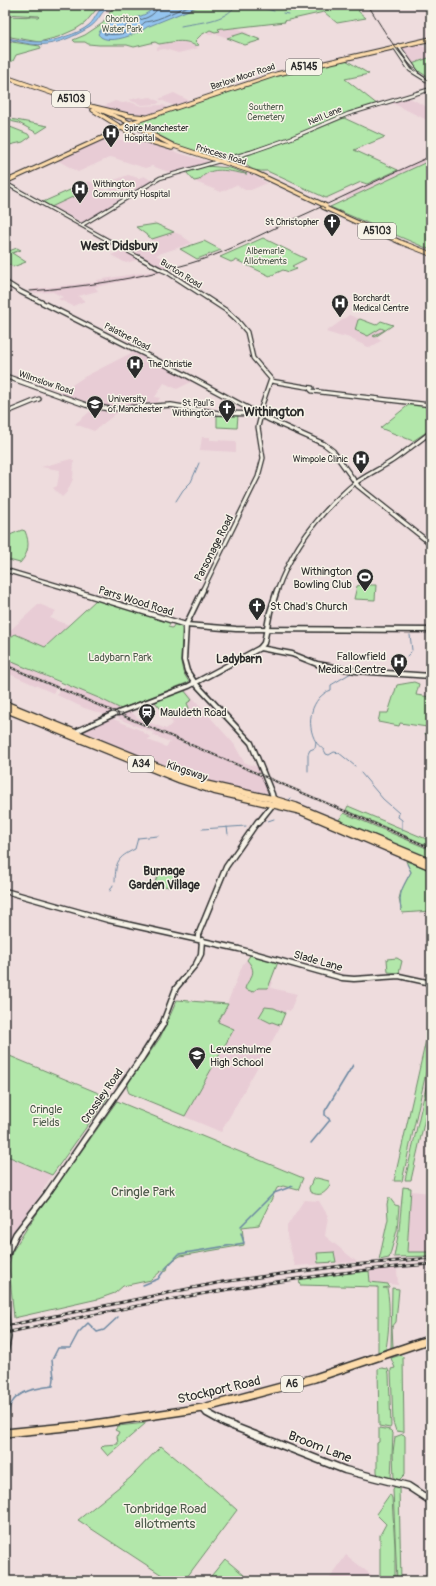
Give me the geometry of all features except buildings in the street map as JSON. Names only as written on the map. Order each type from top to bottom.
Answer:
[{"type":"main road","name":"Barlow Moor Road","points":[[5,182],[131,124],[277,74],[389,47],[396,47],[431,39]]},
{"type":"main road","name":"Princess Road","points":[[5,78],[30,89],[94,108],[127,132],[148,142],[219,162],[226,161],[256,173],[400,242],[431,253]]},
{"type":"main road","name":"A5103","points":[[94,108],[109,113],[119,114]]},
{"type":"main road","name":"A5145","points":[[94,108],[127,115]]},
{"type":"main road","name":"Princess Road","points":[[109,113],[174,146],[275,183]]},
{"type":"main road","name":"A5145","points":[[119,114],[149,117]]},
{"type":"main road","name":"A5145","points":[[138,116],[149,117]]},
{"type":"main road","name":"Barlow Moor Road","points":[[131,124],[149,117]]},
{"type":"main road","points":[[138,128],[136,124],[139,122]]},
{"type":"main road","points":[[114,132],[116,124]]},
{"type":"main road","name":"A5145","points":[[114,132],[127,132]]},
{"type":"main road","name":"Palatine Road","points":[[5,282],[21,292],[244,405],[256,413]]},
{"type":"main road","name":"Wilmslow Road","points":[[5,376],[72,400],[110,409],[171,405],[213,412],[256,413],[327,446],[333,451],[355,484],[431,544]]},
{"type":"main road","name":"Kingsway","points":[[5,704],[180,780],[214,790],[264,799]]},
{"type":"main road","name":"Kingsway","points":[[5,709],[72,733],[83,735],[174,773],[206,784],[248,793],[273,802],[296,806],[431,862]]},
{"type":"main road","name":"Kingsway","points":[[248,793],[300,811],[431,867]]},
{"type":"main road","name":"Stockport Road","points":[[5,1433],[87,1425],[204,1408],[315,1378],[431,1340]]},
{"type":"main road","name":"Broom Lane","points":[[204,1408],[207,1413],[225,1423],[345,1470],[411,1487],[431,1501]]},
{"type":"street","points":[[396,47],[410,70],[431,82]]},
{"type":"street","name":"Nell Lane","points":[[226,161],[291,138],[348,114],[431,89]]},
{"type":"street","points":[[82,226],[159,178],[180,171],[219,162]]},
{"type":"street","name":"Burton Road","points":[[5,182],[167,272],[227,311],[247,332],[252,355],[271,381]]},
{"type":"street","points":[[256,413],[261,408],[271,381],[289,383],[310,389],[312,391],[315,390],[431,405]]},
{"type":"street","points":[[5,413],[39,399]]},
{"type":"street","name":"Parsonage Road","points":[[260,419],[258,427],[263,458],[258,477],[186,625],[184,660],[187,671],[195,683],[249,740],[270,789],[273,802]]},
{"type":"street","points":[[72,733],[116,713],[195,683],[260,648],[264,643],[266,629],[276,592],[295,552],[308,534],[330,507],[355,484],[392,461],[431,432]]},
{"type":"street","name":"Parrs Wood Road","points":[[5,570],[186,625],[236,629],[431,630]]},
{"type":"street","points":[[260,648],[296,655],[317,664],[356,671],[431,676]]},
{"type":"street","points":[[83,735],[82,732],[84,727]]},
{"type":"street","points":[[268,809],[264,799],[269,794],[270,789]]},
{"type":"street","points":[[258,822],[273,802]]},
{"type":"street","points":[[258,822],[273,802]]},
{"type":"street","name":"Crossley Road","points":[[5,1258],[16,1234],[47,1194],[142,1057],[164,1022],[176,988],[196,964],[201,954],[198,935],[226,868],[258,822]]},
{"type":"street","name":"Slade Lane","points":[[5,891],[114,921],[284,960],[323,974],[354,979],[399,976],[431,983]]},
{"type":"street","points":[[5,1308],[8,1337],[5,1352]]},
{"type":"shaded area","points":[[220,25],[227,28],[236,27],[248,33],[246,35],[261,40],[244,45],[215,33],[210,35],[205,33]]},
{"type":"shaded area","points":[[185,42],[199,48],[178,53],[165,49],[157,50],[160,46],[159,44],[162,43]]},
{"type":"shaded area","points":[[418,43],[431,52],[431,57],[412,64],[401,47]]},
{"type":"shaded area","points":[[174,93],[192,102],[174,106],[159,99]]},
{"type":"shaded area","points":[[140,97],[151,97],[160,102],[157,104],[142,105],[129,100]]},
{"type":"shaded area","points":[[408,97],[431,109],[431,122],[392,103]]},
{"type":"shaded area","points":[[115,101],[122,103],[130,102],[141,106],[163,105],[169,108],[148,115],[142,115],[96,106],[104,106]]},
{"type":"shaded area","points":[[107,139],[137,141],[210,162],[171,173],[152,166],[145,168],[111,157],[78,172],[57,160],[83,147]]},
{"type":"shaded area","points":[[431,155],[431,160],[348,198],[342,196]]},
{"type":"shaded area","points":[[235,169],[253,175],[267,183],[251,190],[245,190],[236,185],[221,192],[193,181],[210,171],[231,171]]},
{"type":"shaded area","points":[[128,175],[139,178],[144,176],[152,181],[126,197],[101,185]]},
{"type":"shaded area","name":"Withington Community Hospital","points":[[89,181],[121,200],[84,223],[43,202]]},
{"type":"shaded area","points":[[156,224],[181,235],[192,243],[156,255],[173,265],[162,268],[123,246],[128,245],[131,247],[138,247],[155,242],[136,227]]},
{"type":"shaded area","points":[[124,250],[140,259],[126,263],[111,255]]},
{"type":"shaded area","points":[[160,270],[164,272],[95,287],[98,291],[78,296],[85,301],[73,306],[58,299],[63,297],[53,292],[31,293],[31,290],[35,289],[97,282],[97,280]]},
{"type":"shaded area","points":[[349,315],[376,325],[381,321],[393,325],[376,337],[382,340],[370,348],[345,336],[342,337],[326,332]]},
{"type":"shaded area","name":"The Christie","points":[[135,351],[193,381],[177,389],[164,383],[155,397],[160,398],[157,403],[129,406],[103,406],[61,395],[60,393],[84,377]]},
{"type":"shaded area","name":"University of Manchester","points":[[93,409],[118,412],[94,431],[75,424]]},
{"type":"shaded area","points":[[202,437],[210,437],[210,440],[236,441],[236,452],[200,450]]},
{"type":"shaded area","points":[[71,459],[74,461],[73,479],[67,492],[62,497],[53,488],[57,486],[60,470],[41,467]]},
{"type":"shaded area","points":[[39,604],[56,611],[50,618],[69,625],[24,667],[59,683],[53,693],[5,672],[5,635]]},
{"type":"shaded area","points":[[67,685],[121,709],[106,715],[84,708],[57,695],[59,691]]},
{"type":"shaded area","points":[[185,689],[234,744],[244,762],[257,767],[267,791],[266,793],[231,787],[191,776],[85,732],[91,727],[111,718],[140,730],[150,737],[148,740],[166,747],[170,742],[153,735],[154,733],[119,719],[118,716],[129,710],[138,718],[166,729],[173,723],[154,702],[154,700]]},
{"type":"shaded area","points":[[348,806],[431,841],[431,859],[338,821]]},
{"type":"shaded area","name":"Levenshulme High School","points":[[251,954],[278,962],[271,981],[273,982],[271,988],[297,994],[290,1011],[286,1010],[280,1027],[221,1132],[129,1093],[127,1088],[129,1082],[160,1038],[177,1000],[227,1004],[243,964]]},
{"type":"shaded area","points":[[5,1156],[52,1175],[33,1206],[18,1225],[5,1251]]},
{"type":"shaded area","points":[[411,1191],[431,1193],[431,1252],[407,1252]]},
{"type":"shaded area","points":[[304,1200],[319,1201],[328,1216],[325,1236],[357,1262],[295,1266],[287,1236],[287,1226]]},
{"type":"shaded area","points":[[397,1269],[398,1285],[370,1282],[369,1271]]},
{"type":"shaded area","points":[[346,1555],[379,1581],[328,1581]]},
{"type":"green space","points":[[100,5],[85,23],[76,29],[58,37],[39,42],[5,36],[5,16],[39,16],[5,14],[5,6]]},
{"type":"green space","points":[[141,5],[349,5],[362,9],[358,11],[366,18],[337,23],[324,12],[284,21],[285,22],[222,28],[218,29],[220,31],[215,32],[210,30],[201,35],[195,41],[199,45],[180,41],[159,44],[155,42],[134,47],[127,45],[88,44],[85,42],[75,42],[73,40],[85,35],[103,23],[111,10]]},
{"type":"green space","points":[[243,33],[261,40],[245,45],[227,38]]},
{"type":"green space","points":[[5,41],[40,46],[41,48],[16,55],[13,61],[5,62]]},
{"type":"green space","points":[[431,57],[431,79],[420,72],[412,64]]},
{"type":"green space","name":"Southern Cemetery","points":[[344,59],[369,74],[345,79],[378,105],[352,111],[291,137],[226,159],[218,159],[178,146],[138,125],[140,122],[271,77]]},
{"type":"green space","points":[[5,118],[48,126],[37,133],[19,123],[5,120]]},
{"type":"green space","name":"Southern Cemetery","points":[[344,118],[385,137],[354,150],[398,170],[367,184],[361,182],[326,198],[267,171],[253,170],[239,157],[298,137]]},
{"type":"green space","points":[[5,125],[28,134],[30,137],[23,142],[5,146]]},
{"type":"green space","points":[[431,160],[431,250],[330,207]]},
{"type":"green space","points":[[206,166],[230,168],[247,174],[215,170],[205,174],[199,180],[194,181],[186,172]]},
{"type":"green space","points":[[70,190],[77,195],[51,207],[43,202]]},
{"type":"green space","points":[[156,224],[174,232],[152,239],[136,227]]},
{"type":"green space","name":"Albemarle Allotments","points":[[263,238],[306,259],[292,266],[297,269],[289,272],[283,270],[270,276],[236,260],[231,262],[220,257]]},
{"type":"green space","points":[[204,241],[221,250],[197,259],[180,249]]},
{"type":"green space","points":[[17,248],[21,250],[12,253],[26,262],[13,267],[5,261],[5,249],[9,251]]},
{"type":"green space","points":[[360,319],[376,325],[381,321],[393,325],[375,337],[373,336],[385,330],[381,328],[368,336],[355,330],[358,320]]},
{"type":"green space","points":[[411,403],[431,406],[431,429],[413,441],[380,428]]},
{"type":"green space","points":[[217,415],[238,415],[237,428],[217,427]]},
{"type":"green space","points":[[22,530],[25,531],[28,540],[27,552],[23,559],[20,563],[5,559],[5,537]]},
{"type":"green space","name":"Withington Bowling Club","points":[[376,585],[375,600],[354,599],[357,586]]},
{"type":"green space","name":"Ladybarn Park","points":[[96,600],[171,623],[168,627],[172,628],[175,624],[180,626],[182,629],[181,662],[183,672],[189,682],[121,709],[101,699],[5,659],[5,635],[11,637],[15,634],[45,647]]},
{"type":"green space","points":[[414,682],[419,684],[416,695],[431,697],[431,735],[425,734],[427,727],[400,723],[399,726],[378,722],[380,713],[388,713],[397,685]]},
{"type":"green space","points":[[184,690],[192,700],[187,703],[189,708],[168,717],[154,701]]},
{"type":"green space","points":[[348,806],[431,841],[431,847],[346,810]]},
{"type":"green space","points":[[344,813],[431,850],[431,859],[338,821]]},
{"type":"green space","points":[[406,861],[431,870],[431,911],[402,913],[399,899],[401,891],[411,872]]},
{"type":"green space","points":[[160,870],[175,873],[169,887],[154,884]]},
{"type":"green space","points":[[251,954],[278,962],[268,988],[258,988],[253,992],[245,989],[253,973],[251,965],[247,960]]},
{"type":"green space","points":[[397,958],[402,961],[399,973],[388,972],[387,959]]},
{"type":"green space","points":[[177,1000],[228,1004],[218,1022],[234,1029],[185,1116],[129,1093],[127,1088],[129,1082],[160,1038]]},
{"type":"green space","points":[[265,1007],[274,1008],[285,1013],[280,1025],[271,1023],[259,1017]]},
{"type":"green space","points":[[431,1018],[431,1050],[402,1181],[394,1181]]},
{"type":"green space","name":"Cringle Fields","points":[[5,1054],[108,1097],[52,1175],[5,1155]]},
{"type":"green space","points":[[431,1065],[431,1092],[411,1180],[405,1180]]},
{"type":"green space","name":"Cringle Park","points":[[117,1101],[303,1178],[298,1190],[283,1186],[277,1188],[259,1225],[242,1227],[244,1245],[180,1256],[169,1263],[167,1270],[161,1271],[151,1280],[123,1286],[115,1293],[98,1299],[14,1318],[9,1266],[12,1252],[29,1225]]},
{"type":"green space","points":[[317,1178],[329,1181],[330,1186],[322,1194],[313,1194],[310,1192],[309,1188],[313,1179]]},
{"type":"green space","points":[[403,1187],[411,1188],[407,1252],[431,1252],[431,1256],[394,1257],[399,1230]]},
{"type":"green space","points":[[389,1197],[395,1205],[399,1206],[397,1230],[389,1258],[379,1260],[388,1219],[387,1204]]},
{"type":"green space","points":[[334,1252],[336,1262],[318,1263],[317,1253]]},
{"type":"green space","points":[[369,1271],[370,1282],[388,1284],[389,1287],[383,1288],[387,1288],[389,1303],[389,1326],[386,1349],[378,1352],[378,1287],[300,1285],[299,1279]]},
{"type":"green space","points":[[392,1288],[399,1289],[396,1322],[392,1327],[393,1347],[391,1348]]},
{"type":"green space","points":[[401,1355],[403,1357],[404,1432],[396,1431],[393,1422],[391,1369],[395,1368],[391,1358]]},
{"type":"green space","points":[[378,1369],[388,1369],[389,1374],[390,1428],[379,1426]]},
{"type":"green space","points":[[146,1423],[108,1456],[101,1448],[104,1445],[118,1444],[117,1436],[119,1432],[115,1430],[118,1426]]},
{"type":"green space","points":[[379,1428],[390,1430],[393,1433],[391,1478],[378,1475],[377,1472],[377,1443],[379,1442]]},
{"type":"green space","points":[[403,1434],[405,1436],[405,1474],[399,1480],[394,1479],[393,1452],[395,1437]]},
{"type":"green space","name":"Tonbridge Road allotments","points":[[161,1446],[237,1510],[184,1581],[171,1581],[78,1520],[130,1478]]},
{"type":"green space","points":[[395,1486],[399,1487],[401,1581],[397,1581],[393,1489]]},
{"type":"green space","points":[[390,1494],[392,1498],[395,1547],[395,1579],[394,1581],[380,1581],[380,1535],[386,1524],[376,1514]]},
{"type":"green space","points":[[225,1559],[244,1575],[239,1581],[207,1581]]},
{"type":"water","points":[[108,5],[116,5],[106,9],[97,21],[90,27],[62,41],[38,45],[5,39],[42,42],[58,39],[70,35],[89,25],[99,11]]},
{"type":"water","name":"Chorlton Water Park","points":[[156,5],[201,5],[147,27],[130,36],[108,39],[102,38],[98,34],[103,28],[113,21],[141,16],[150,11]]},
{"type":"waterway","points":[[181,26],[219,18],[231,11],[236,5]]},
{"type":"waterway","points":[[263,8],[274,11]]},
{"type":"waterway","points":[[283,13],[288,14]]},
{"type":"waterway","points":[[176,501],[183,490],[191,482],[199,463]]},
{"type":"waterway","points":[[410,635],[412,650]]},
{"type":"waterway","points":[[407,656],[411,652]]},
{"type":"waterway","points":[[316,742],[311,727],[312,712],[315,705],[324,694],[331,690],[331,685],[351,673]]},
{"type":"waterway","points":[[308,771],[308,754],[310,750],[315,748],[316,742]]},
{"type":"waterway","points":[[316,742],[326,754],[329,755],[334,752],[339,753],[355,766]]},
{"type":"waterway","points":[[361,773],[383,799],[399,813],[398,817],[402,820],[402,831]]},
{"type":"waterway","points":[[268,821],[274,819]]},
{"type":"waterway","points":[[227,827],[246,826]]},
{"type":"waterway","points":[[202,829],[227,827]]},
{"type":"waterway","points":[[227,827],[228,834]]},
{"type":"waterway","points":[[115,881],[117,864],[124,855],[135,849],[138,838],[158,836]]},
{"type":"waterway","points":[[401,910],[401,894],[411,872],[407,864]]},
{"type":"waterway","points":[[110,891],[113,885]]},
{"type":"waterway","points":[[311,1143],[330,1120],[325,1115],[325,1111],[353,1065]]},
{"type":"waterway","points":[[241,1226],[274,1193],[293,1186]]},
{"type":"waterway","points":[[165,1269],[179,1254],[244,1243],[241,1233]]},
{"type":"waterway","points":[[143,1285],[158,1279],[163,1272]]},
{"type":"waterway","points":[[8,1420],[10,1406],[14,1399],[29,1390],[53,1386],[54,1378],[52,1360],[58,1348],[70,1348],[78,1333],[88,1323],[97,1332],[104,1330],[118,1317]]},
{"type":"tram line","points":[[368,5],[388,37],[403,57],[411,66],[431,82]]},
{"type":"tram line","points":[[30,291],[90,285],[129,278],[200,260],[222,252],[431,156]]},
{"type":"tram line","points":[[5,293],[11,292]]},
{"type":"railway","points":[[5,665],[431,848]]},
{"type":"railway","points":[[5,1326],[222,1282],[341,1266],[431,1258]]},
{"type":"railway","points":[[5,1333],[217,1291],[324,1275],[431,1264]]},
{"type":"place","name":"Spire Manchester Hospital","points":[[111,148]]},
{"type":"place","name":"Withington Community Hospital","points":[[80,204]]},
{"type":"place","name":"St Christopher","points":[[332,237]]},
{"type":"place","name":"Borchardt Medical Centre","points":[[340,318]]},
{"type":"place","name":"The Christie","points":[[135,379]]},
{"type":"place","name":"University of Manchester","points":[[95,419]]},
{"type":"place","name":"St Paul's Withington","points":[[227,423]]},
{"type":"place","name":"Wimpole Clinic","points":[[361,474]]},
{"type":"place","name":"Withington Bowling Club","points":[[365,592]]},
{"type":"place","name":"St Chad's Church","points":[[257,621]]},
{"type":"place","name":"Fallowfield Medical Centre","points":[[399,677]]},
{"type":"place","name":"Mauldeth Road","points":[[147,727]]},
{"type":"place","name":"Levenshulme High School","points":[[197,1070]]},
{"type":"district","name":"West Didsbury","points":[[119,246]]},
{"type":"district","name":"Withington","points":[[274,412]]},
{"type":"district","name":"Ladybarn","points":[[239,659]]},
{"type":"district","name":"Burnage Garden Village","points":[[164,878]]}]
